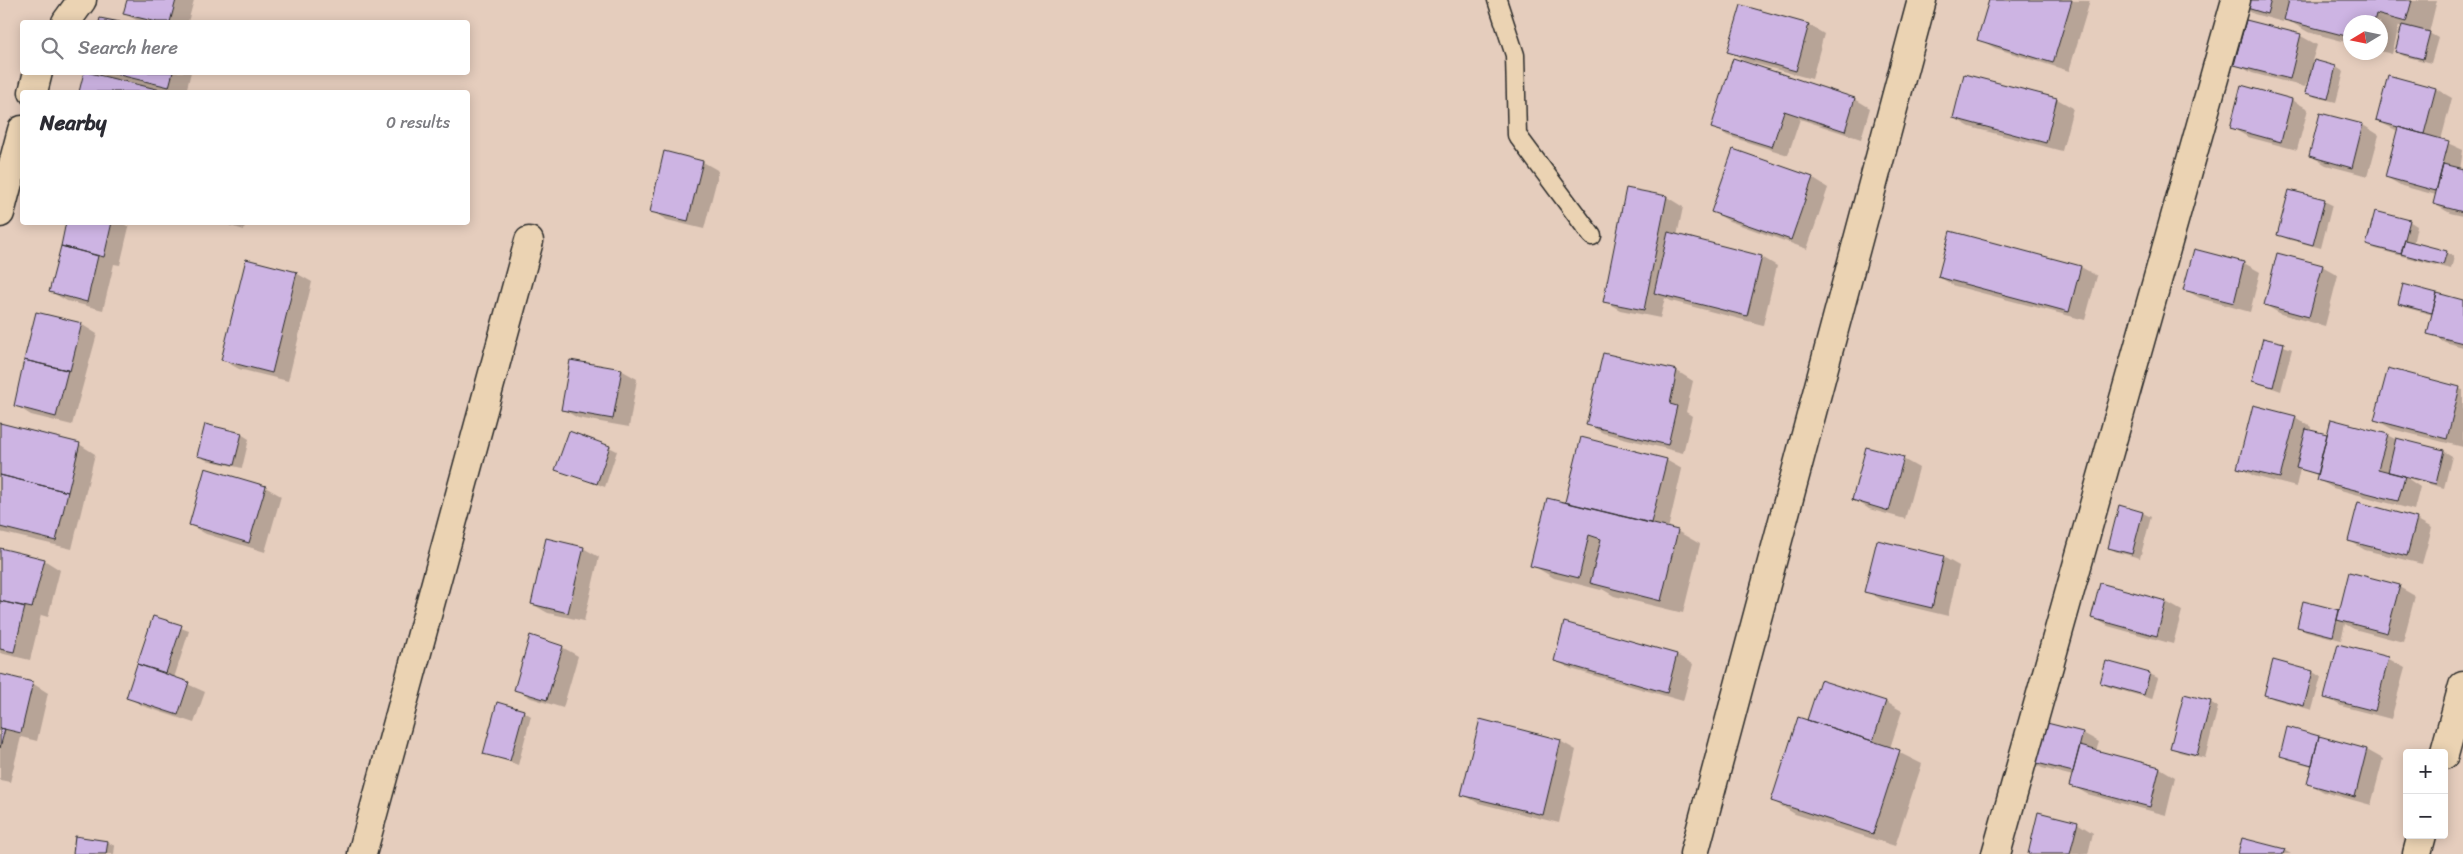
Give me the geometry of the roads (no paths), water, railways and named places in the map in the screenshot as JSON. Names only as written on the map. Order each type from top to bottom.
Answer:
[{"type":"street","points":[[67,20],[82,0]]},
{"type":"street","points":[[1694,854],[1922,0]]},
{"type":"street","points":[[1996,854],[2236,0]]},
{"type":"street","points":[[33,90],[37,75]]},
{"type":"street","points":[[0,213],[20,138]]},
{"type":"street","points":[[362,854],[529,241]]},
{"type":"street","points":[[2446,749],[2463,686]]},
{"type":"street","points":[[2417,854],[2421,839]]},
{"type":"lane","points":[[1497,0],[1515,55],[1517,135],[1592,236]]}]
